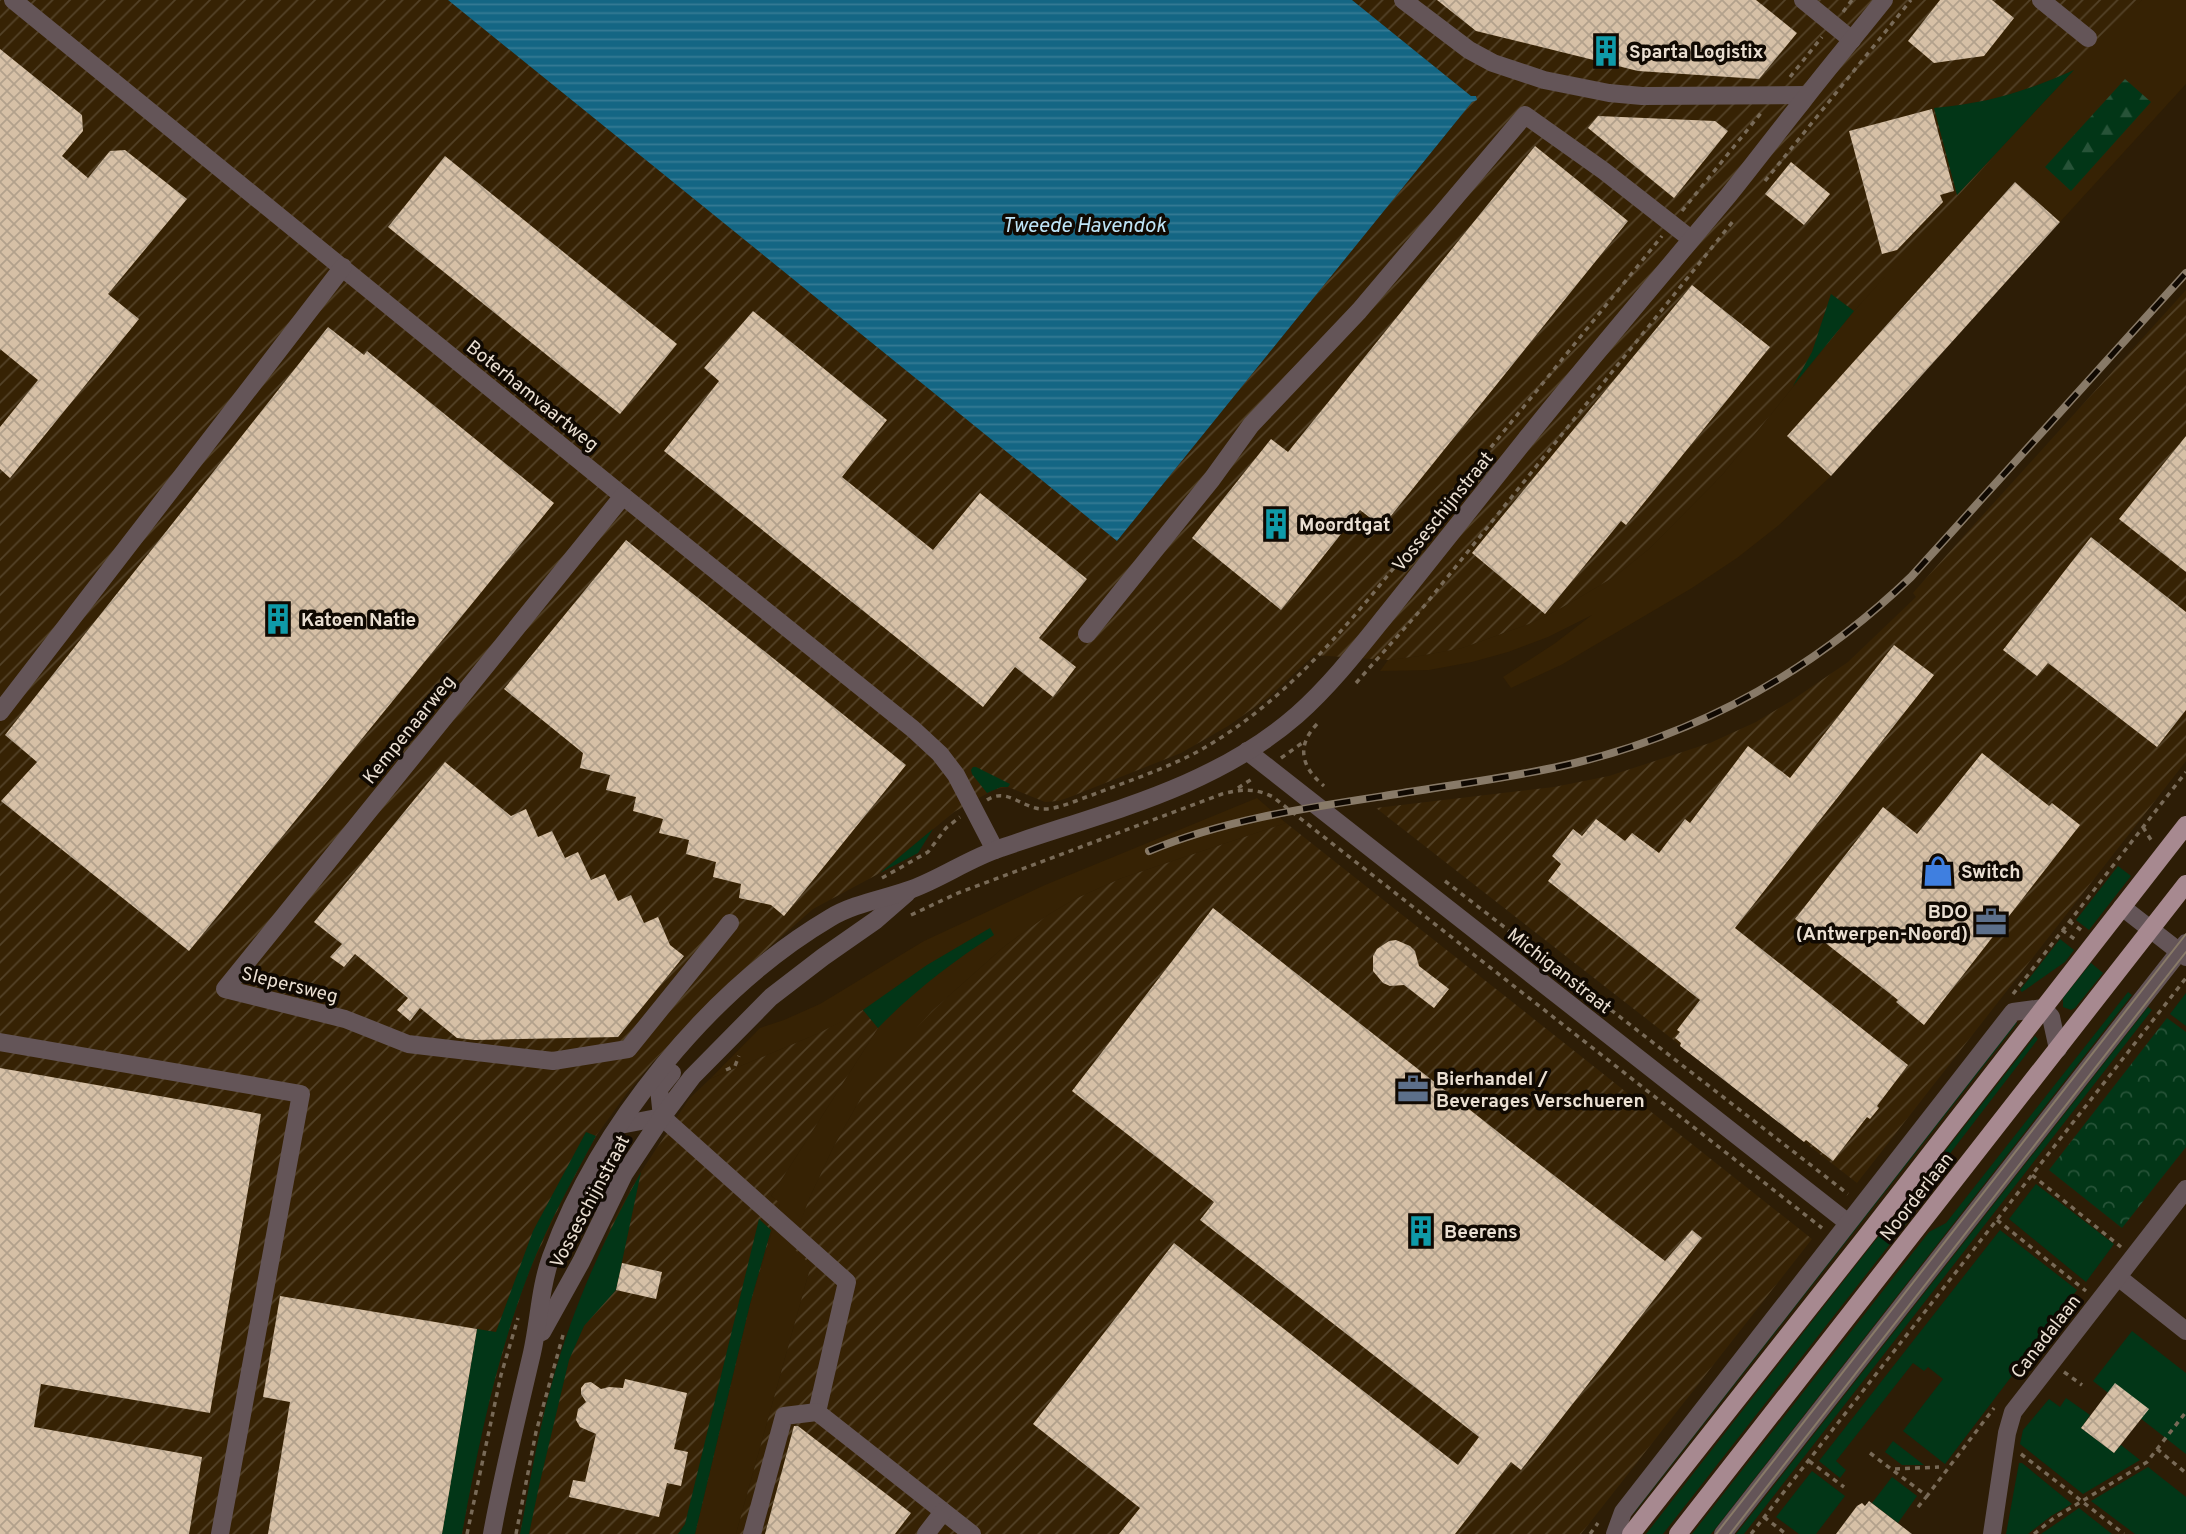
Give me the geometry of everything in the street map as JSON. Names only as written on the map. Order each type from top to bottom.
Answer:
[{"type":"main road","name":"Noorderlaan","points":[[1631,1534],[2186,825]]},
{"type":"main road","name":"Noorderlaan","points":[[1678,1534],[2186,884]]},
{"type":"street","name":"Boterhamvaartweg","points":[[13,0],[914,729],[940,754],[956,775],[995,850]]},
{"type":"street","points":[[1403,0],[1469,50],[1493,63],[1544,80],[1609,93],[1642,96],[1807,95]]},
{"type":"street","points":[[1803,0],[1852,40]]},
{"type":"street","name":"Vosseschijnstraat","points":[[492,1534],[549,1263],[581,1190],[620,1125],[664,1064],[719,1005],[777,955],[835,915],[912,889],[995,850],[1152,799],[1214,772],[1299,714],[1347,664],[1564,391],[1732,191],[1884,0]]},
{"type":"street","points":[[2041,0],[2088,38]]},
{"type":"street","points":[[1087,634],[1212,479],[1251,425],[1359,311],[1524,115],[1604,171],[1691,239]]},
{"type":"street","points":[[0,712],[343,267]]},
{"type":"street","name":"Kempenaarweg","points":[[225,989],[623,496]]},
{"type":"street","name":"Michiganstraat","points":[[1247,751],[1847,1222]]},
{"type":"street","name":"Vosseschijnstraat","points":[[533,1348],[581,1262],[619,1183],[662,1117],[714,1053],[771,997],[876,920],[912,889]]},
{"type":"street","points":[[1723,1534],[2184,950],[2151,930],[2122,907]]},
{"type":"street","name":"Slepersweg","points":[[225,989],[345,1019],[408,1044],[553,1060],[628,1049],[730,923]]},
{"type":"street","points":[[719,1005],[709,1030],[659,1089],[662,1117],[847,1282],[817,1412]]},
{"type":"street","points":[[2043,1008],[2051,1017],[2058,1049]]},
{"type":"street","name":"Noorderlaan","points":[[1615,1534],[1623,1512],[2013,1012],[2043,1008]]},
{"type":"street","points":[[0,1042],[301,1094],[220,1534]]},
{"type":"street","points":[[620,1125],[662,1117]]},
{"type":"street","name":"Canadalaan","points":[[1992,1534],[2013,1412],[2186,1189]]},
{"type":"street","points":[[2118,1277],[2186,1331]]},
{"type":"street","points":[[752,1534],[784,1416],[817,1412],[972,1534]]},
{"type":"street","points":[[926,1534],[943,1511]]},
{"type":"path","points":[[881,878],[928,852],[946,828],[994,795],[1004,795],[1044,810],[1141,777],[1194,753],[1234,729],[1288,686],[1350,621],[1852,0]]},
{"type":"path","points":[[1759,190],[1912,0]]},
{"type":"path","points":[[1348,691],[1425,604],[1741,211]]},
{"type":"path","points":[[1323,718],[1308,734],[1304,757],[1308,771],[1325,786]]},
{"type":"path","points":[[911,915],[958,892],[1222,794],[1237,790],[1259,791],[1273,797],[1826,1231]]},
{"type":"path","points":[[1441,878],[1853,1198]]},
{"type":"path","points":[[1751,1534],[2186,978]]},
{"type":"path","points":[[718,1072],[735,1066],[738,1060],[737,1052]]},
{"type":"path","points":[[2032,1175],[2134,1257]]},
{"type":"path","points":[[1997,1220],[2099,1301]]},
{"type":"path","points":[[467,1534],[500,1375],[521,1309]]},
{"type":"path","points":[[516,1534],[539,1421],[567,1324]]},
{"type":"path","points":[[1918,1507],[1998,1404]]},
{"type":"path","points":[[2034,1534],[2054,1518],[2147,1462],[2186,1412]]},
{"type":"path","points":[[2157,1449],[2186,1473]]},
{"type":"path","points":[[1870,1452],[1927,1496]]},
{"type":"path","points":[[2006,1453],[2023,1455],[2124,1534]]},
{"type":"path","points":[[1809,1461],[1844,1487]]},
{"type":"path","points":[[1893,1469],[1939,1467]]},
{"type":"path","points":[[1765,1517],[1786,1534]]},
{"type":"shaded area","points":[[0,0],[448,0],[1117,541],[1476,100],[1476,96],[1471,96],[1352,0],[2142,0],[2109,29],[1854,311],[1722,475],[1650,548],[1614,577],[1529,624],[1462,648],[1388,660],[1314,655],[1269,697],[1228,726],[1181,753],[1070,797],[1045,802],[1008,787],[995,789],[954,812],[880,873],[813,909],[730,982],[627,1093],[596,1136],[565,1194],[528,1274],[510,1327],[481,1431],[462,1534],[0,1534]]},
{"type":"shaded area","points":[[2142,0],[2186,0],[2186,84],[2060,222],[2015,182],[1788,436],[1831,476],[1779,525],[1692,588],[1561,665],[1511,688],[1503,677],[1592,615],[1548,637],[1472,662],[1429,670],[1380,671],[1388,660],[1462,648],[1529,624],[1614,577],[1650,548],[1722,475],[1854,311],[2072,71],[2038,86]]},
{"type":"shaded area","points":[[2186,290],[2186,761],[1857,1183],[1376,808],[1554,787],[1609,776],[1710,743],[1756,722],[1791,701],[1848,662],[1916,597],[1913,593]]},
{"type":"shaded area","points":[[1257,798],[1286,823],[1122,878],[1075,899],[1048,915],[1005,946],[932,1011],[862,1096],[810,1197],[792,1246],[811,1265],[736,1534],[695,1534],[750,1304],[780,1204],[771,1196],[878,1028],[863,1011],[817,1034],[710,1079],[760,1028],[820,1004],[924,941],[1045,885]]},
{"type":"shaded area","points":[[1286,823],[1812,1239],[1581,1534],[736,1534],[811,1265],[791,1246],[834,1146],[862,1096],[889,1059],[932,1011],[1005,946],[1048,915],[1075,899],[1122,878]]},
{"type":"shaded area","points":[[863,1010],[878,1028],[771,1196],[780,1203],[750,1304],[695,1534],[520,1534],[543,1416],[566,1339],[613,1221],[641,1172],[689,1099],[710,1079],[817,1034]]},
{"type":"green space","points":[[2074,70],[1957,195],[1934,108],[2006,95]]},
{"type":"green space","points":[[2125,79],[2151,102],[2071,191],[2045,167]]},
{"type":"green space","points":[[1831,294],[1854,311],[1793,386],[1812,352]]},
{"type":"green space","points":[[973,767],[1010,784],[987,793],[972,774]]},
{"type":"green space","points":[[933,829],[918,853],[880,873]]},
{"type":"green space","points":[[2118,866],[2131,876],[2089,930],[2076,920]]},
{"type":"green space","points":[[990,928],[994,935],[933,978],[878,1028],[863,1010],[927,965]]},
{"type":"green space","points":[[2060,939],[2074,950],[2065,962],[2022,992],[2020,990]]},
{"type":"green space","points":[[2091,963],[2103,973],[2075,1008],[2071,1010],[2063,1007],[2063,998]]},
{"type":"green space","points":[[2128,992],[2132,995],[1711,1534],[1692,1534],[1929,1232],[1946,1223]]},
{"type":"green space","points":[[2186,993],[2186,1026],[2170,1014]]},
{"type":"green space","points":[[2148,1007],[2152,1010],[1744,1534],[1736,1534]]},
{"type":"green space","points":[[2167,1018],[2186,1032],[2186,1147],[2122,1228],[2049,1170]]},
{"type":"green space","points":[[2014,1021],[2017,1023],[1634,1513],[1630,1510]]},
{"type":"green space","points":[[2035,1036],[2038,1039],[1912,1203],[1912,1216],[1663,1534],[1646,1534]]},
{"type":"green space","points":[[586,1132],[596,1136],[543,1239],[506,1339],[481,1436],[462,1534],[442,1534],[477,1329],[496,1332],[533,1231]]},
{"type":"green space","points":[[641,1172],[616,1290],[584,1326],[569,1360],[529,1534],[520,1534],[542,1420],[569,1328],[614,1222]]},
{"type":"green space","points":[[2036,1184],[2114,1244],[2086,1282],[2009,1219]]},
{"type":"green space","points":[[759,1219],[771,1230],[750,1304],[695,1534],[678,1534],[685,1524]]},
{"type":"green space","points":[[2000,1230],[2077,1290],[1945,1464],[1903,1431],[1943,1379],[1928,1367],[1924,1371],[1913,1363],[1836,1461],[1846,1470],[1840,1478],[1819,1461]]},
{"type":"green space","points":[[2132,1331],[2186,1373],[2186,1454],[2093,1381]]},
{"type":"green space","points":[[2066,1398],[2090,1415],[2081,1428],[2114,1453],[2121,1445],[2140,1460],[2083,1494],[2020,1444],[2023,1430],[2049,1399],[2060,1407]]},
{"type":"green space","points":[[1893,1441],[1924,1465],[1902,1465],[1885,1452]]},
{"type":"green space","points":[[2019,1463],[2072,1504],[2028,1534],[2006,1534]]},
{"type":"green space","points":[[2148,1467],[2186,1497],[2186,1534],[2135,1534],[2091,1501]]},
{"type":"green space","points":[[1812,1471],[1845,1496],[1816,1534],[1799,1534],[1776,1517]]},
{"type":"green space","points":[[1892,1477],[1917,1496],[1898,1523],[1872,1503]]},
{"type":"green space","points":[[2079,1508],[2112,1534],[2041,1534]]},
{"type":"water","name":"Tweede Havendok","points":[[448,0],[1352,0],[1471,96],[1476,96],[1477,100],[1472,102],[1117,541]]},
{"type":"building","points":[[1437,0],[1756,0],[1797,33],[1759,79],[1638,71],[1476,31]]},
{"type":"building","points":[[1940,0],[1992,0],[2014,18],[1984,56],[1934,63],[1908,41]]},
{"type":"building","points":[[0,49],[82,115],[83,131],[62,156],[88,178],[110,151],[125,150],[187,199],[108,294],[139,319],[10,478],[0,469],[0,427],[38,380],[0,349]]},
{"type":"building","points":[[1932,109],[1954,191],[1940,195],[1943,202],[1897,250],[1882,254],[1849,131]]},
{"type":"building","points":[[1598,116],[1715,121],[1728,131],[1674,198],[1588,128]]},
{"type":"building","points":[[1535,146],[1628,221],[1382,527],[1360,510],[1281,610],[1192,538],[1271,439],[1288,452]]},
{"type":"building","points":[[445,156],[677,344],[620,414],[388,227]]},
{"type":"building","points":[[1791,162],[1830,194],[1804,225],[1765,194]]},
{"type":"building","points":[[2015,182],[2060,222],[1831,476],[1787,436]]},
{"type":"building","points":[[1692,285],[1770,347],[1626,525],[1621,521],[1545,614],[1472,553]]},
{"type":"building","points":[[753,311],[887,420],[842,477],[933,550],[980,493],[1087,579],[1039,638],[1076,667],[1053,697],[1015,667],[983,707],[664,451],[719,381],[704,368]]},
{"type":"building","name":"Katoen Natie","points":[[328,327],[364,355],[367,351],[554,503],[189,951],[1,801],[37,762],[5,735]]},
{"type":"building","points":[[2186,436],[2186,572],[2119,519]]},
{"type":"building","points":[[2091,537],[2186,612],[2186,710],[2157,747],[2048,663],[2037,676],[2003,650]]},
{"type":"building","points":[[626,540],[906,765],[784,916],[771,905],[739,898],[741,884],[713,877],[716,862],[686,854],[689,840],[659,833],[663,819],[633,811],[636,797],[606,790],[610,775],[580,768],[583,753],[504,689]]},
{"type":"building","points":[[1894,645],[1934,675],[1735,928],[1908,1065],[1877,1106],[1879,1108],[1870,1119],[1867,1117],[1833,1161],[1806,1140],[1804,1142],[1680,1046],[1681,1043],[1675,1038],[1680,1032],[1677,1030],[1700,1000],[1548,881],[1561,864],[1552,856],[1573,829],[1582,836],[1596,819],[1625,841],[1632,833],[1659,853],[1685,819],[1690,823],[1748,746],[1790,778]]},
{"type":"building","name":"Switch","points":[[1982,753],[2049,806],[2052,803],[2080,825],[1924,1025],[1896,1002],[1898,1000],[1795,919],[1883,807],[1917,834]]},
{"type":"building","points":[[445,762],[511,816],[526,809],[538,837],[552,831],[565,858],[578,852],[591,880],[605,874],[618,901],[631,895],[644,923],[658,917],[670,945],[684,956],[618,1037],[475,1040],[457,1038],[420,1008],[410,1021],[397,1010],[408,998],[355,954],[344,967],[330,957],[342,944],[314,922]]},
{"type":"building","name":"Beerens","points":[[1213,908],[1665,1261],[1692,1230],[1702,1238],[1521,1470],[1511,1462],[1455,1534],[1119,1534],[1140,1508],[1033,1424],[1174,1243],[1458,1465],[1479,1437],[1200,1220],[1214,1202],[1072,1091]]},
{"type":"building","points":[[1396,940],[1410,946],[1415,951],[1419,966],[1449,989],[1434,1008],[1404,985],[1390,986],[1383,983],[1373,971],[1373,956],[1377,949]]},
{"type":"building","points":[[0,1068],[261,1114],[210,1413],[41,1384],[34,1427],[202,1457],[189,1534],[0,1534]]},
{"type":"building","points":[[622,1263],[662,1272],[656,1299],[616,1290]]},
{"type":"building","points":[[280,1296],[477,1329],[442,1534],[268,1534],[290,1402],[263,1397]]},
{"type":"building","points":[[625,1379],[687,1393],[674,1449],[688,1452],[681,1486],[667,1483],[659,1517],[569,1497],[573,1480],[585,1482],[596,1434],[580,1427],[576,1420],[578,1409],[586,1402],[581,1388],[585,1383],[591,1382],[601,1389],[623,1388]]},
{"type":"building","points":[[2115,1383],[2149,1409],[2114,1453],[2081,1428]]},
{"type":"building","points":[[794,1426],[798,1426],[911,1513],[895,1534],[765,1534]]},
{"type":"building","points":[[1869,1501],[1912,1534],[1836,1534],[1857,1506],[1862,1503],[1865,1506]]},
{"type":"tram line","points":[[1716,1534],[2186,934]]},
{"type":"tram line","points":[[1730,1534],[2186,952]]},
{"type":"railway","points":[[1149,851],[1210,830],[1272,815],[1575,763],[1668,734],[1713,715],[1755,692],[1797,668],[1836,640],[1875,610],[1911,577],[2186,273]]},
{"type":"place","name":"Sparta Logistix","points":[[1606,51]]},
{"type":"place","name":"Moordtgat","points":[[1276,524]]},
{"type":"place","name":"Katoen Natie","points":[[278,619]]},
{"type":"place","name":"Switch","points":[[1938,871]]},
{"type":"place","name":"BDO (Antwerpen-Noord)","points":[[1991,922]]},
{"type":"place","name":"Bierhandel / Beverages Verschueren","points":[[1413,1089]]},
{"type":"place","name":"Beerens","points":[[1421,1231]]}]
